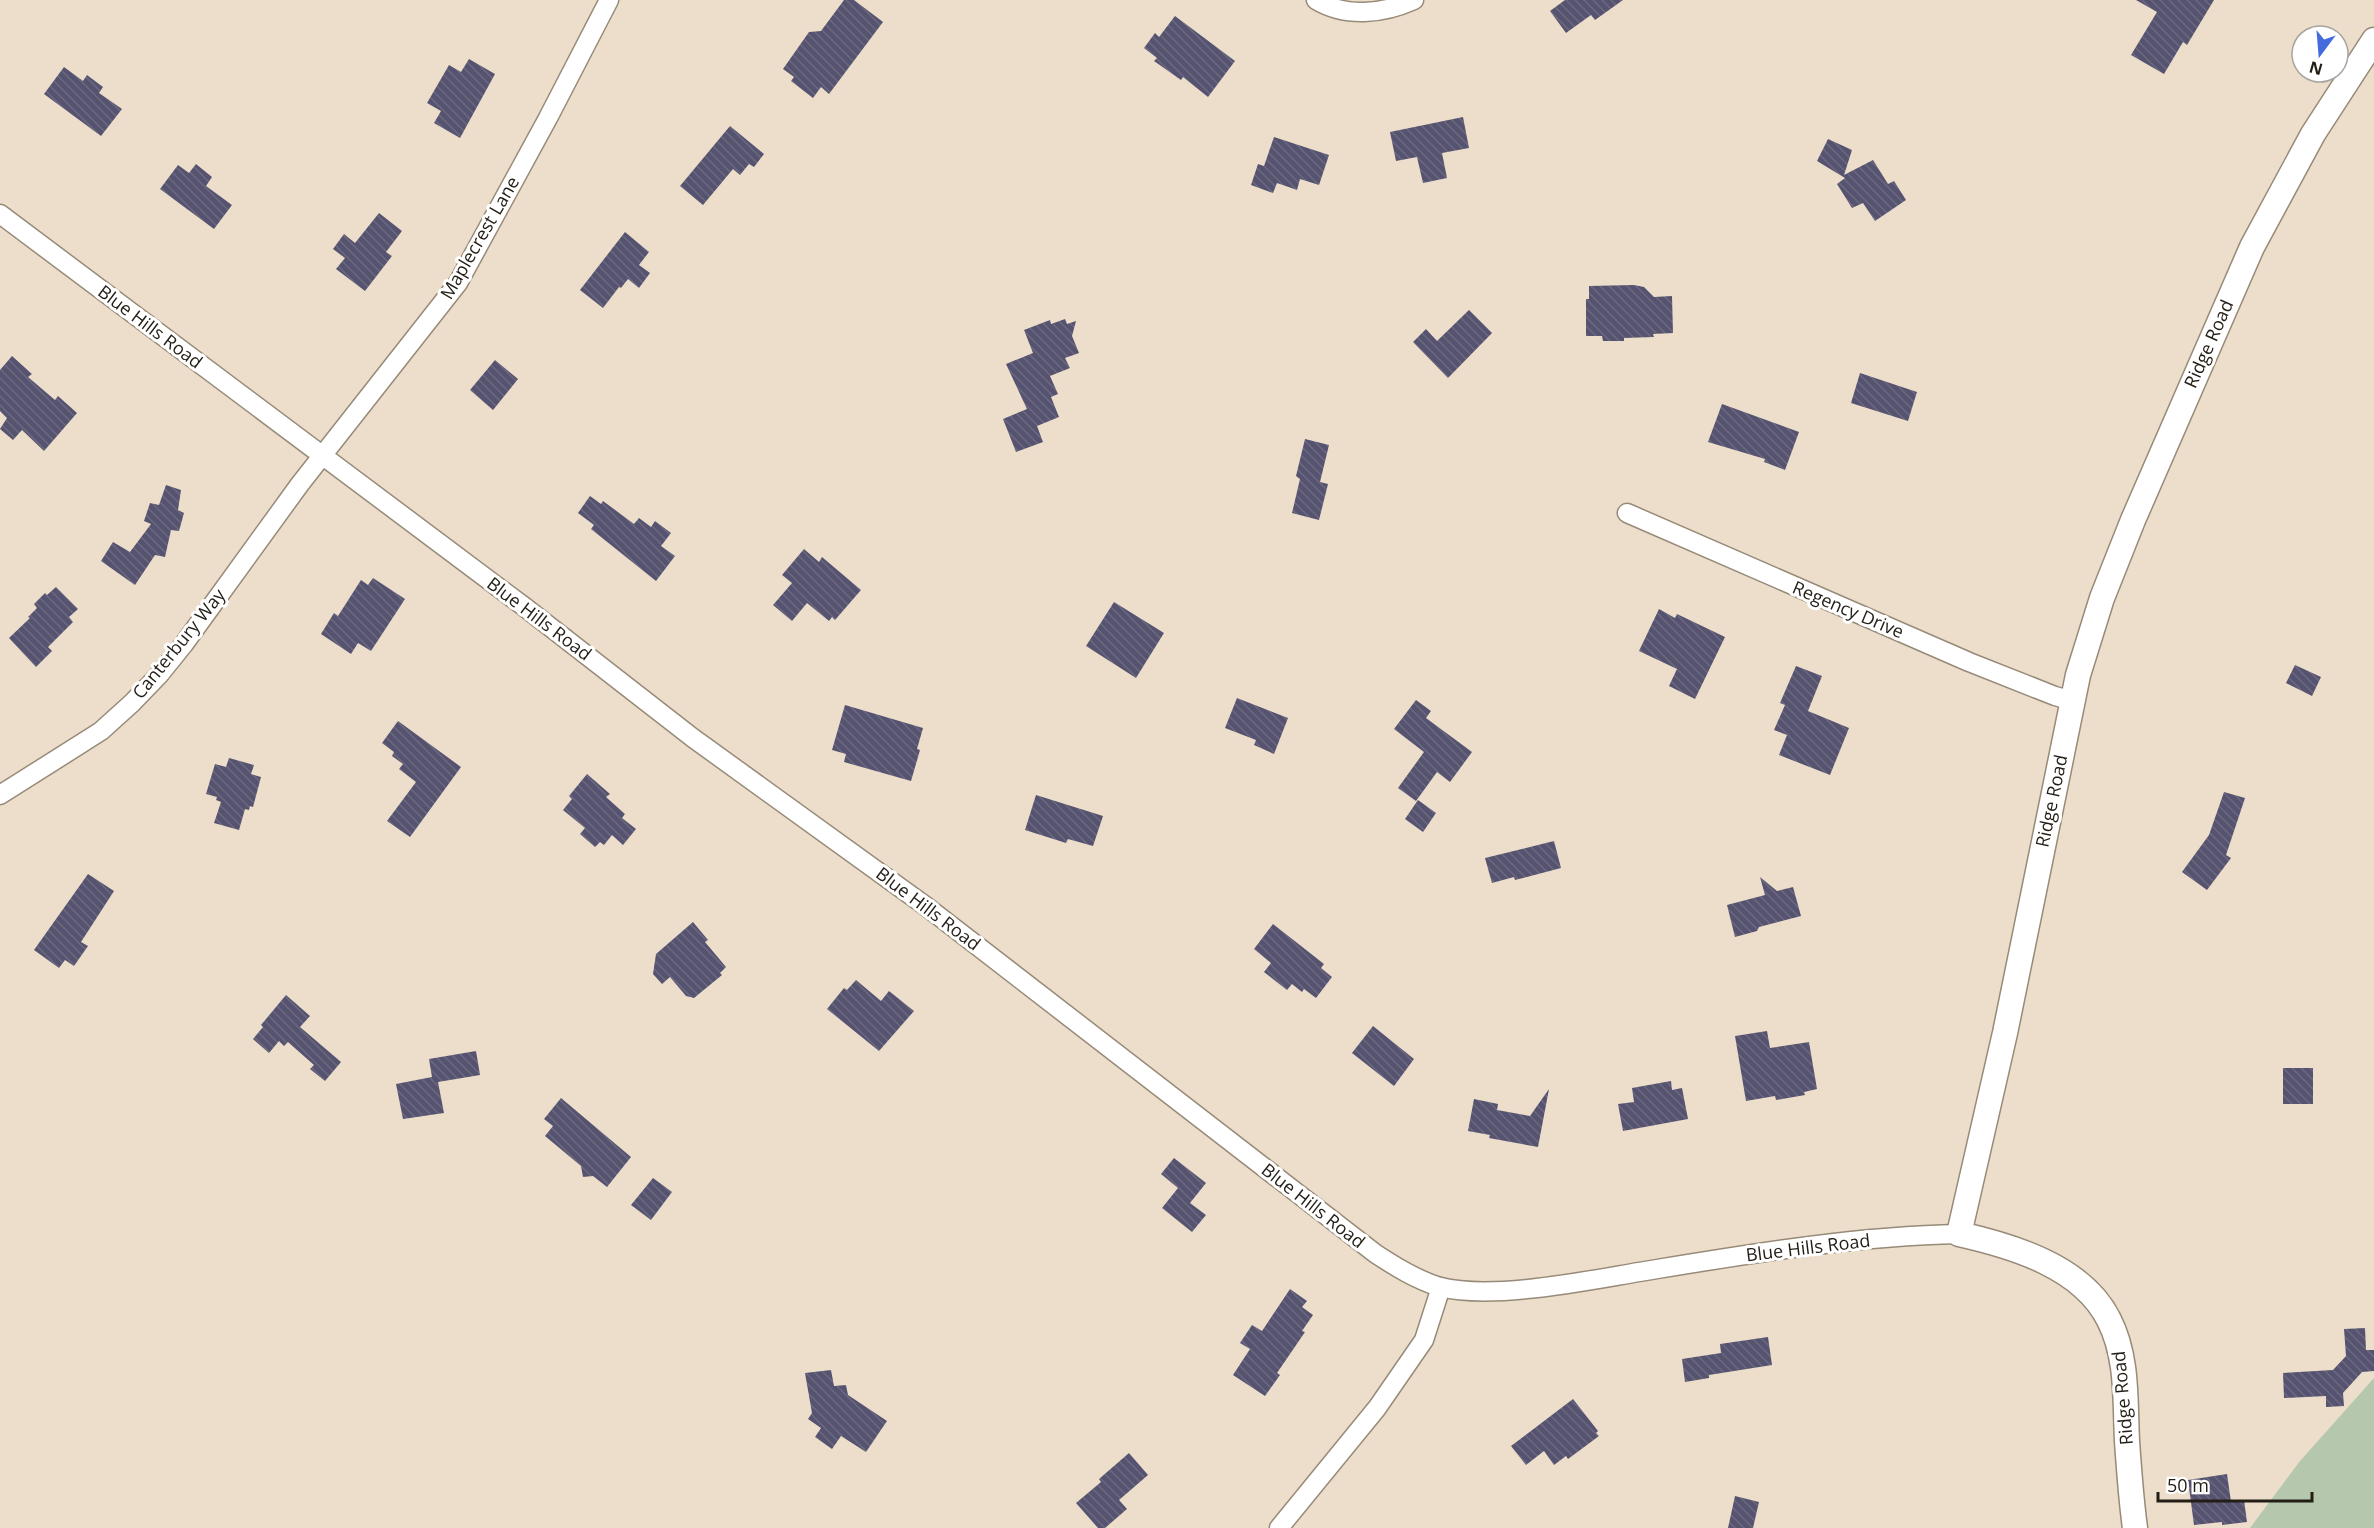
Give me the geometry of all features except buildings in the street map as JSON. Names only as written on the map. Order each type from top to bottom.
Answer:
[{"type":"street","name":"Maplecrest Lane","points":[[322,456],[458,283],[609,0]]},
{"type":"street","points":[[1316,0],[1331,8],[1368,13],[1414,0]]},
{"type":"street","name":"Ridge Road","points":[[2135,1528],[2129,1477],[2124,1377],[2119,1346],[2109,1319],[2099,1303],[2064,1272],[2007,1247],[1959,1234],[2007,1022],[2073,701],[2086,647],[2102,598],[2133,520],[2252,247],[2313,134],[2374,40]]},
{"type":"street","name":"Blue Hills Road","points":[[0,214],[522,605],[693,738],[936,914],[1376,1254],[1401,1270],[1441,1287],[1487,1290],[1547,1286],[1797,1249],[1926,1235],[1959,1234]]},
{"type":"street","name":"Canterbury Way","points":[[0,795],[100,731],[132,704],[159,675],[322,456]]},
{"type":"street","name":"Regency Drive","points":[[1626,513],[1969,662],[2073,701]]},
{"type":"street","points":[[1279,1528],[1377,1408],[1418,1348],[1432,1317],[1441,1287]]},
{"type":"green space","points":[[2374,1378],[2374,1528],[2250,1528],[2300,1461]]}]
